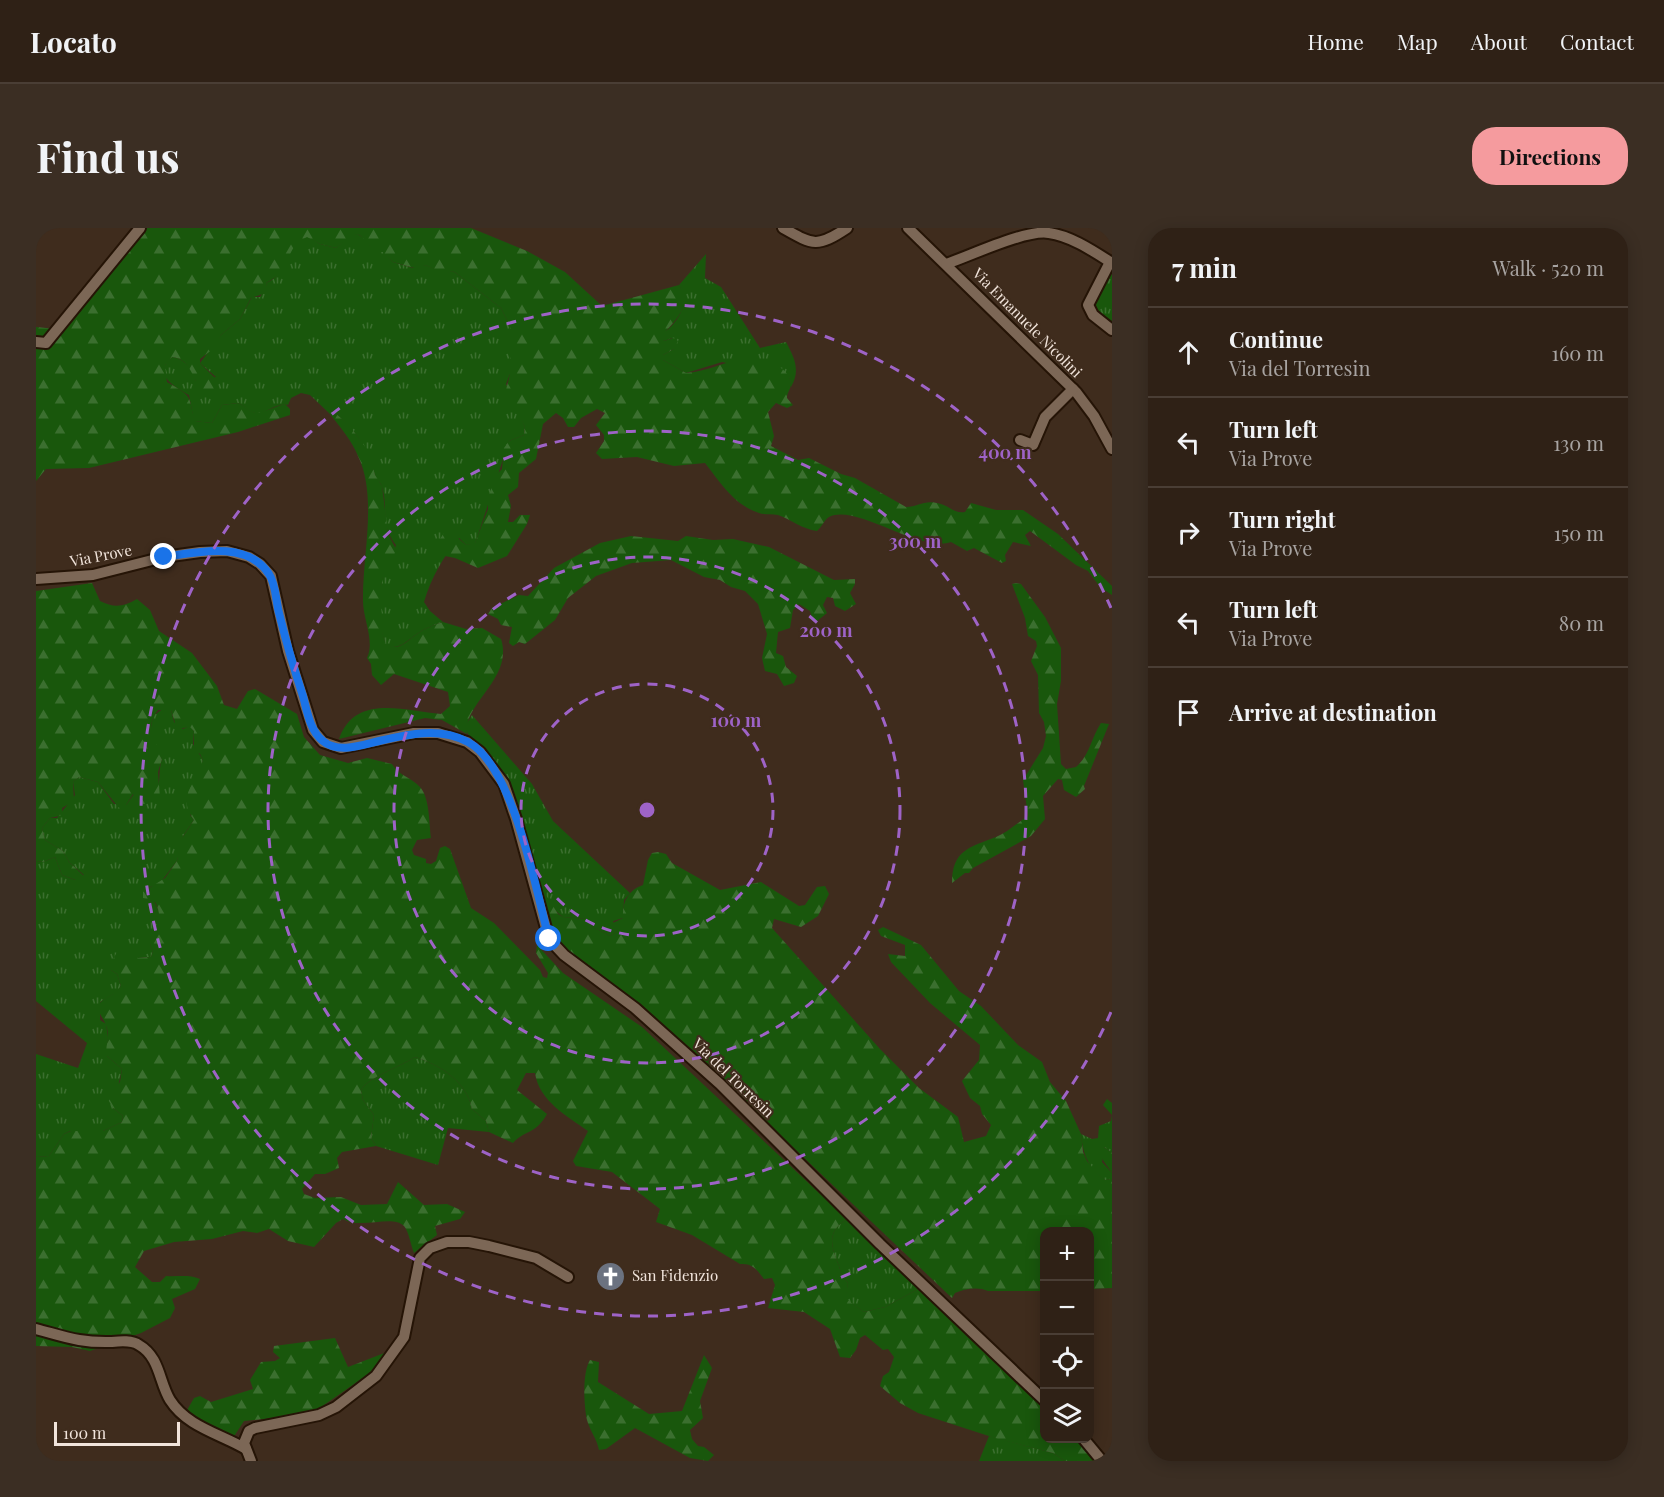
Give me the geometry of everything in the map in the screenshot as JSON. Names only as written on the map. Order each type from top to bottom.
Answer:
[{"type":"street","points":[[36,342],[46,343],[60,328],[94,281],[140,228]]},
{"type":"street","points":[[783,228],[815,244],[847,228]]},
{"type":"street","name":"Via Emanuele Nicolini","points":[[908,228],[1073,389],[1094,416],[1112,449]]},
{"type":"street","points":[[946,264],[1031,233],[1048,232],[1072,240],[1111,262],[1088,305],[1093,315],[1112,330]]},
{"type":"street","points":[[1020,440],[1033,445],[1045,417],[1073,389]]},
{"type":"street","name":"Via Prove","points":[[36,579],[93,575],[164,557],[200,552],[227,551],[249,557],[261,564],[271,576],[291,662],[313,729],[324,742],[341,748],[414,732],[438,733],[467,742]]},
{"type":"street","name":"Via del Torresin","points":[[467,742],[480,752],[504,784],[549,939],[564,955],[635,1008],[720,1084],[880,1244],[1040,1396]]},
{"type":"street","points":[[250,1461],[244,1443],[246,1437],[255,1428],[319,1415],[336,1407],[376,1376],[404,1337],[420,1258],[430,1248],[447,1242],[469,1242],[489,1246],[536,1258],[568,1277]]},
{"type":"street","points":[[36,1329],[80,1342],[126,1341],[139,1344],[150,1354],[156,1364],[169,1399],[187,1418],[246,1449]]},
{"type":"street","points":[[1087,1443],[1102,1461]]},
{"type":"green space","points":[[141,228],[471,228],[527,251],[565,272],[602,306],[679,285],[684,292],[683,307],[680,314],[660,337],[664,341],[673,338],[678,341],[674,349],[663,355],[663,360],[686,373],[732,361],[755,358],[778,366],[790,379],[791,385],[787,398],[793,405],[787,408],[776,403],[768,412],[774,436],[771,446],[798,460],[809,458],[841,474],[855,478],[906,507],[935,503],[965,512],[971,503],[996,510],[1023,510],[1058,534],[1112,586],[1112,595],[1100,587],[1088,571],[1076,565],[1030,531],[1025,535],[1031,546],[1013,542],[1005,555],[1006,561],[1002,563],[974,548],[967,551],[951,542],[938,544],[922,541],[855,517],[841,515],[829,517],[817,531],[778,515],[759,513],[735,499],[705,463],[674,466],[637,457],[602,459],[596,453],[604,441],[604,435],[596,425],[605,413],[597,409],[581,418],[574,427],[568,427],[563,418],[556,413],[543,424],[536,459],[519,473],[518,487],[508,495],[511,506],[508,522],[513,522],[520,515],[530,515],[507,556],[478,568],[455,558],[440,555],[438,542],[444,533],[452,533],[466,545],[475,543],[488,509],[488,498],[496,475],[502,469],[504,448],[509,441],[524,435],[525,427],[506,390],[510,374],[510,326],[501,308],[456,273],[452,271],[446,274],[425,265],[418,269],[393,262],[383,252],[375,252],[364,239],[357,235],[336,248],[320,244],[307,237],[297,243],[284,272],[266,283],[269,292],[251,298],[240,319],[221,335],[213,349],[200,359],[200,363],[219,382],[217,390],[212,394],[201,388],[183,361],[172,357],[165,365],[167,382],[186,394],[195,421],[212,423],[222,405],[238,403],[256,413],[285,404],[290,409],[290,415],[238,432],[89,468],[46,469],[36,481],[36,327],[56,329]]},
{"type":"green space","points":[[357,234],[368,240],[370,246],[383,251],[393,262],[413,268],[425,265],[446,273],[452,271],[456,273],[501,308],[510,326],[510,374],[506,384],[525,427],[524,435],[509,441],[475,544],[466,545],[459,538],[443,560],[430,585],[424,602],[430,611],[443,622],[423,630],[396,647],[387,646],[381,628],[380,606],[385,566],[396,545],[386,523],[381,485],[364,448],[350,427],[335,413],[330,414],[310,395],[301,393],[291,398],[288,405],[279,405],[262,413],[253,412],[238,403],[222,405],[212,423],[194,421],[189,395],[172,384],[164,374],[166,363],[172,357],[188,365],[196,381],[216,377],[200,363],[221,335],[240,319],[252,297],[260,297],[267,287],[266,283],[281,272],[293,247],[307,236],[320,244],[336,248],[351,235]]},
{"type":"green space","points":[[706,254],[705,278],[721,287],[760,348],[786,342],[794,358],[796,369],[791,387],[789,377],[722,362],[686,373],[663,360],[663,355],[674,349],[672,338],[664,341],[660,339],[660,334],[672,326],[683,306],[683,291],[679,285]]},
{"type":"green space","points":[[1112,274],[1112,324],[1093,305],[1105,281]]},
{"type":"green space","points":[[335,413],[349,425],[369,452],[375,475],[382,486],[388,534],[397,551],[387,565],[382,582],[383,632],[387,645],[400,646],[423,630],[443,622],[466,629],[482,628],[501,639],[503,653],[500,666],[495,679],[472,712],[467,734],[442,720],[425,718],[339,739],[346,725],[357,715],[369,710],[397,708],[441,714],[450,706],[448,692],[394,674],[381,685],[372,675],[371,664],[367,658],[370,644],[363,601],[368,527],[367,490],[364,472],[355,450],[330,414]]},
{"type":"green space","points":[[631,536],[678,541],[686,536],[713,540],[733,539],[769,547],[834,580],[855,579],[850,593],[856,604],[845,611],[835,606],[833,598],[827,597],[823,605],[827,613],[816,622],[813,621],[810,611],[799,604],[793,610],[790,628],[778,632],[776,653],[783,656],[786,667],[797,676],[794,683],[784,686],[777,674],[765,671],[762,658],[767,634],[758,604],[745,591],[731,587],[720,580],[704,577],[671,560],[632,563],[596,576],[568,598],[555,620],[525,644],[519,642],[513,646],[509,643],[512,627],[501,625],[498,619],[488,614],[492,608],[519,595],[528,596],[554,568],[600,543]]},
{"type":"green space","points":[[92,583],[100,601],[110,605],[127,604],[137,599],[150,610],[159,631],[192,653],[217,686],[224,705],[237,709],[248,691],[255,689],[297,714],[304,737],[320,755],[348,763],[367,758],[392,764],[420,787],[426,798],[431,838],[417,840],[412,850],[414,855],[426,859],[426,863],[431,864],[436,861],[440,848],[445,846],[450,849],[471,908],[494,923],[540,970],[543,977],[547,978],[548,973],[536,953],[537,945],[563,973],[642,1027],[847,1219],[836,1229],[832,1240],[840,1271],[848,1283],[846,1299],[864,1312],[885,1307],[920,1288],[1040,1402],[1040,1443],[1081,1443],[1097,1461],[1065,1461],[1053,1453],[998,1439],[918,1413],[900,1403],[880,1386],[883,1376],[889,1372],[894,1357],[888,1349],[883,1350],[865,1335],[860,1338],[850,1358],[840,1357],[830,1329],[804,1312],[768,1308],[775,1285],[772,1278],[764,1279],[751,1266],[740,1264],[692,1235],[656,1222],[660,1209],[612,1172],[576,1166],[573,1161],[588,1131],[548,1100],[542,1092],[535,1073],[526,1073],[517,1090],[547,1114],[534,1129],[513,1143],[489,1132],[486,1121],[472,1109],[459,1083],[443,1070],[415,1057],[371,1080],[361,1090],[363,1100],[374,1115],[371,1138],[376,1146],[342,1152],[337,1158],[339,1168],[325,1174],[315,1174],[302,1189],[304,1194],[315,1198],[341,1197],[361,1205],[387,1204],[398,1182],[424,1205],[447,1204],[465,1212],[460,1219],[435,1226],[437,1235],[414,1253],[404,1226],[392,1221],[358,1223],[343,1219],[336,1223],[314,1247],[288,1241],[269,1229],[257,1233],[243,1231],[212,1239],[174,1242],[144,1251],[135,1267],[152,1282],[160,1282],[166,1276],[187,1276],[200,1279],[195,1289],[172,1299],[175,1308],[170,1318],[141,1333],[90,1351],[72,1347],[36,1346],[36,1157],[49,1156],[64,1134],[71,1131],[103,1131],[122,1122],[123,1116],[113,1108],[106,1096],[120,1082],[122,1069],[107,1056],[108,1031],[96,1007],[121,986],[117,974],[111,970],[111,963],[117,952],[130,948],[138,958],[151,957],[153,951],[150,945],[158,924],[159,914],[155,902],[143,898],[143,892],[165,878],[177,861],[180,841],[194,820],[189,812],[187,797],[203,760],[194,750],[194,731],[190,727],[177,729],[171,710],[158,710],[152,723],[152,729],[162,759],[158,772],[160,798],[141,805],[133,794],[126,805],[119,808],[98,782],[79,777],[73,782],[74,801],[62,808],[63,815],[50,818],[42,828],[45,840],[63,851],[69,862],[84,876],[81,882],[62,875],[55,857],[43,862],[36,861],[36,591]]},
{"type":"green space","points":[[1012,584],[1021,584],[1045,617],[1061,648],[1061,681],[1057,704],[1061,764],[1066,769],[1076,767],[1087,752],[1101,723],[1109,724],[1084,786],[1085,789],[1076,797],[1064,790],[1062,780],[1058,779],[1043,796],[1045,819],[1031,836],[973,868],[952,883],[955,863],[964,851],[1004,833],[1028,816],[1023,780],[1043,748],[1046,736],[1044,722],[1039,713],[1038,675],[1031,661],[1037,646],[1036,641],[1028,636],[1025,618]]},
{"type":"green space","points":[[164,708],[171,710],[174,722],[183,729],[190,726],[194,731],[193,744],[203,760],[190,815],[194,820],[183,836],[177,861],[160,883],[148,888],[160,914],[159,927],[150,945],[153,951],[151,957],[138,958],[111,970],[117,974],[121,986],[117,992],[100,1002],[100,1020],[106,1024],[108,1037],[107,1056],[122,1069],[113,1108],[123,1116],[122,1122],[103,1131],[70,1131],[64,1134],[49,1156],[36,1157],[36,1054],[78,1068],[87,1043],[36,1001],[36,861],[43,862],[55,857],[62,875],[75,880],[84,875],[69,862],[63,851],[45,840],[42,828],[50,818],[57,818],[75,795],[73,782],[79,777],[98,782],[114,804],[126,805],[134,794],[157,791],[162,759],[150,735],[153,716]]},
{"type":"green space","points":[[472,715],[532,784],[553,821],[630,893],[624,900],[623,918],[613,921],[617,932],[610,936],[593,927],[586,919],[563,917],[552,907],[532,873],[488,761],[466,730],[465,726]]},
{"type":"green space","points":[[652,853],[666,854],[672,863],[720,890],[761,882],[799,906],[805,905],[817,887],[825,886],[829,894],[818,916],[801,927],[774,919],[772,928],[880,1049],[919,1088],[958,1117],[964,1142],[986,1136],[991,1125],[982,1114],[980,1106],[970,1098],[962,1081],[979,1060],[980,1045],[930,1003],[891,962],[888,954],[905,956],[905,945],[881,936],[878,930],[883,927],[921,945],[959,991],[981,1006],[1018,1045],[1042,1062],[1050,1082],[1066,1101],[1081,1134],[1083,1152],[1087,1161],[1105,1180],[1112,1179],[1112,1288],[1094,1289],[1094,1227],[1040,1227],[1040,1291],[971,1289],[955,1293],[952,1298],[743,1100],[568,957],[546,933],[535,909],[524,866],[532,873],[558,914],[563,917],[586,919],[593,927],[610,936],[617,932],[611,924],[623,918],[627,897],[633,890],[643,885],[648,860]]},
{"type":"green space","points":[[415,1057],[443,1070],[459,1083],[472,1109],[486,1121],[489,1132],[448,1128],[438,1165],[376,1146],[371,1138],[374,1115],[363,1100],[361,1090],[371,1080]]},
{"type":"green space","points":[[1107,1099],[1112,1103],[1112,1115],[1103,1105]]},
{"type":"green space","points":[[1112,1115],[1112,1153],[1104,1147],[1102,1162],[1112,1173],[1112,1179],[1105,1180],[1094,1171],[1087,1160],[1081,1134],[1092,1139],[1098,1138],[1099,1126],[1111,1121]]},
{"type":"green space","points":[[1104,1147],[1112,1153],[1112,1173],[1098,1153],[1099,1148]]},
{"type":"green space","points":[[847,1219],[920,1288],[885,1307],[864,1312],[845,1299],[848,1283],[840,1271],[832,1240],[836,1229]]},
{"type":"green space","points":[[335,1338],[348,1367],[387,1352],[370,1373],[311,1414],[244,1421],[233,1438],[216,1432],[186,1412],[194,1398],[200,1396],[211,1402],[253,1389],[250,1380],[261,1362],[275,1361],[280,1358],[273,1352],[274,1346]]},
{"type":"green space","points":[[704,1355],[712,1368],[700,1401],[703,1418],[690,1430],[692,1439],[698,1446],[704,1447],[714,1455],[708,1461],[690,1458],[635,1428],[606,1449],[599,1450],[587,1420],[585,1406],[584,1389],[590,1360],[599,1362],[598,1382],[649,1414],[682,1411]]},
{"type":"green space","points":[[989,1436],[1053,1453],[1065,1461],[979,1461]]},
{"type":"place","name":"San Fidenzio","points":[[611,1276]]},
{"type":"route","points":[[164,557],[227,551],[249,557],[261,564],[271,576],[288,651],[313,729],[324,742],[341,748],[359,746],[414,732],[438,733],[467,742],[480,752],[504,784],[549,939]]}]
